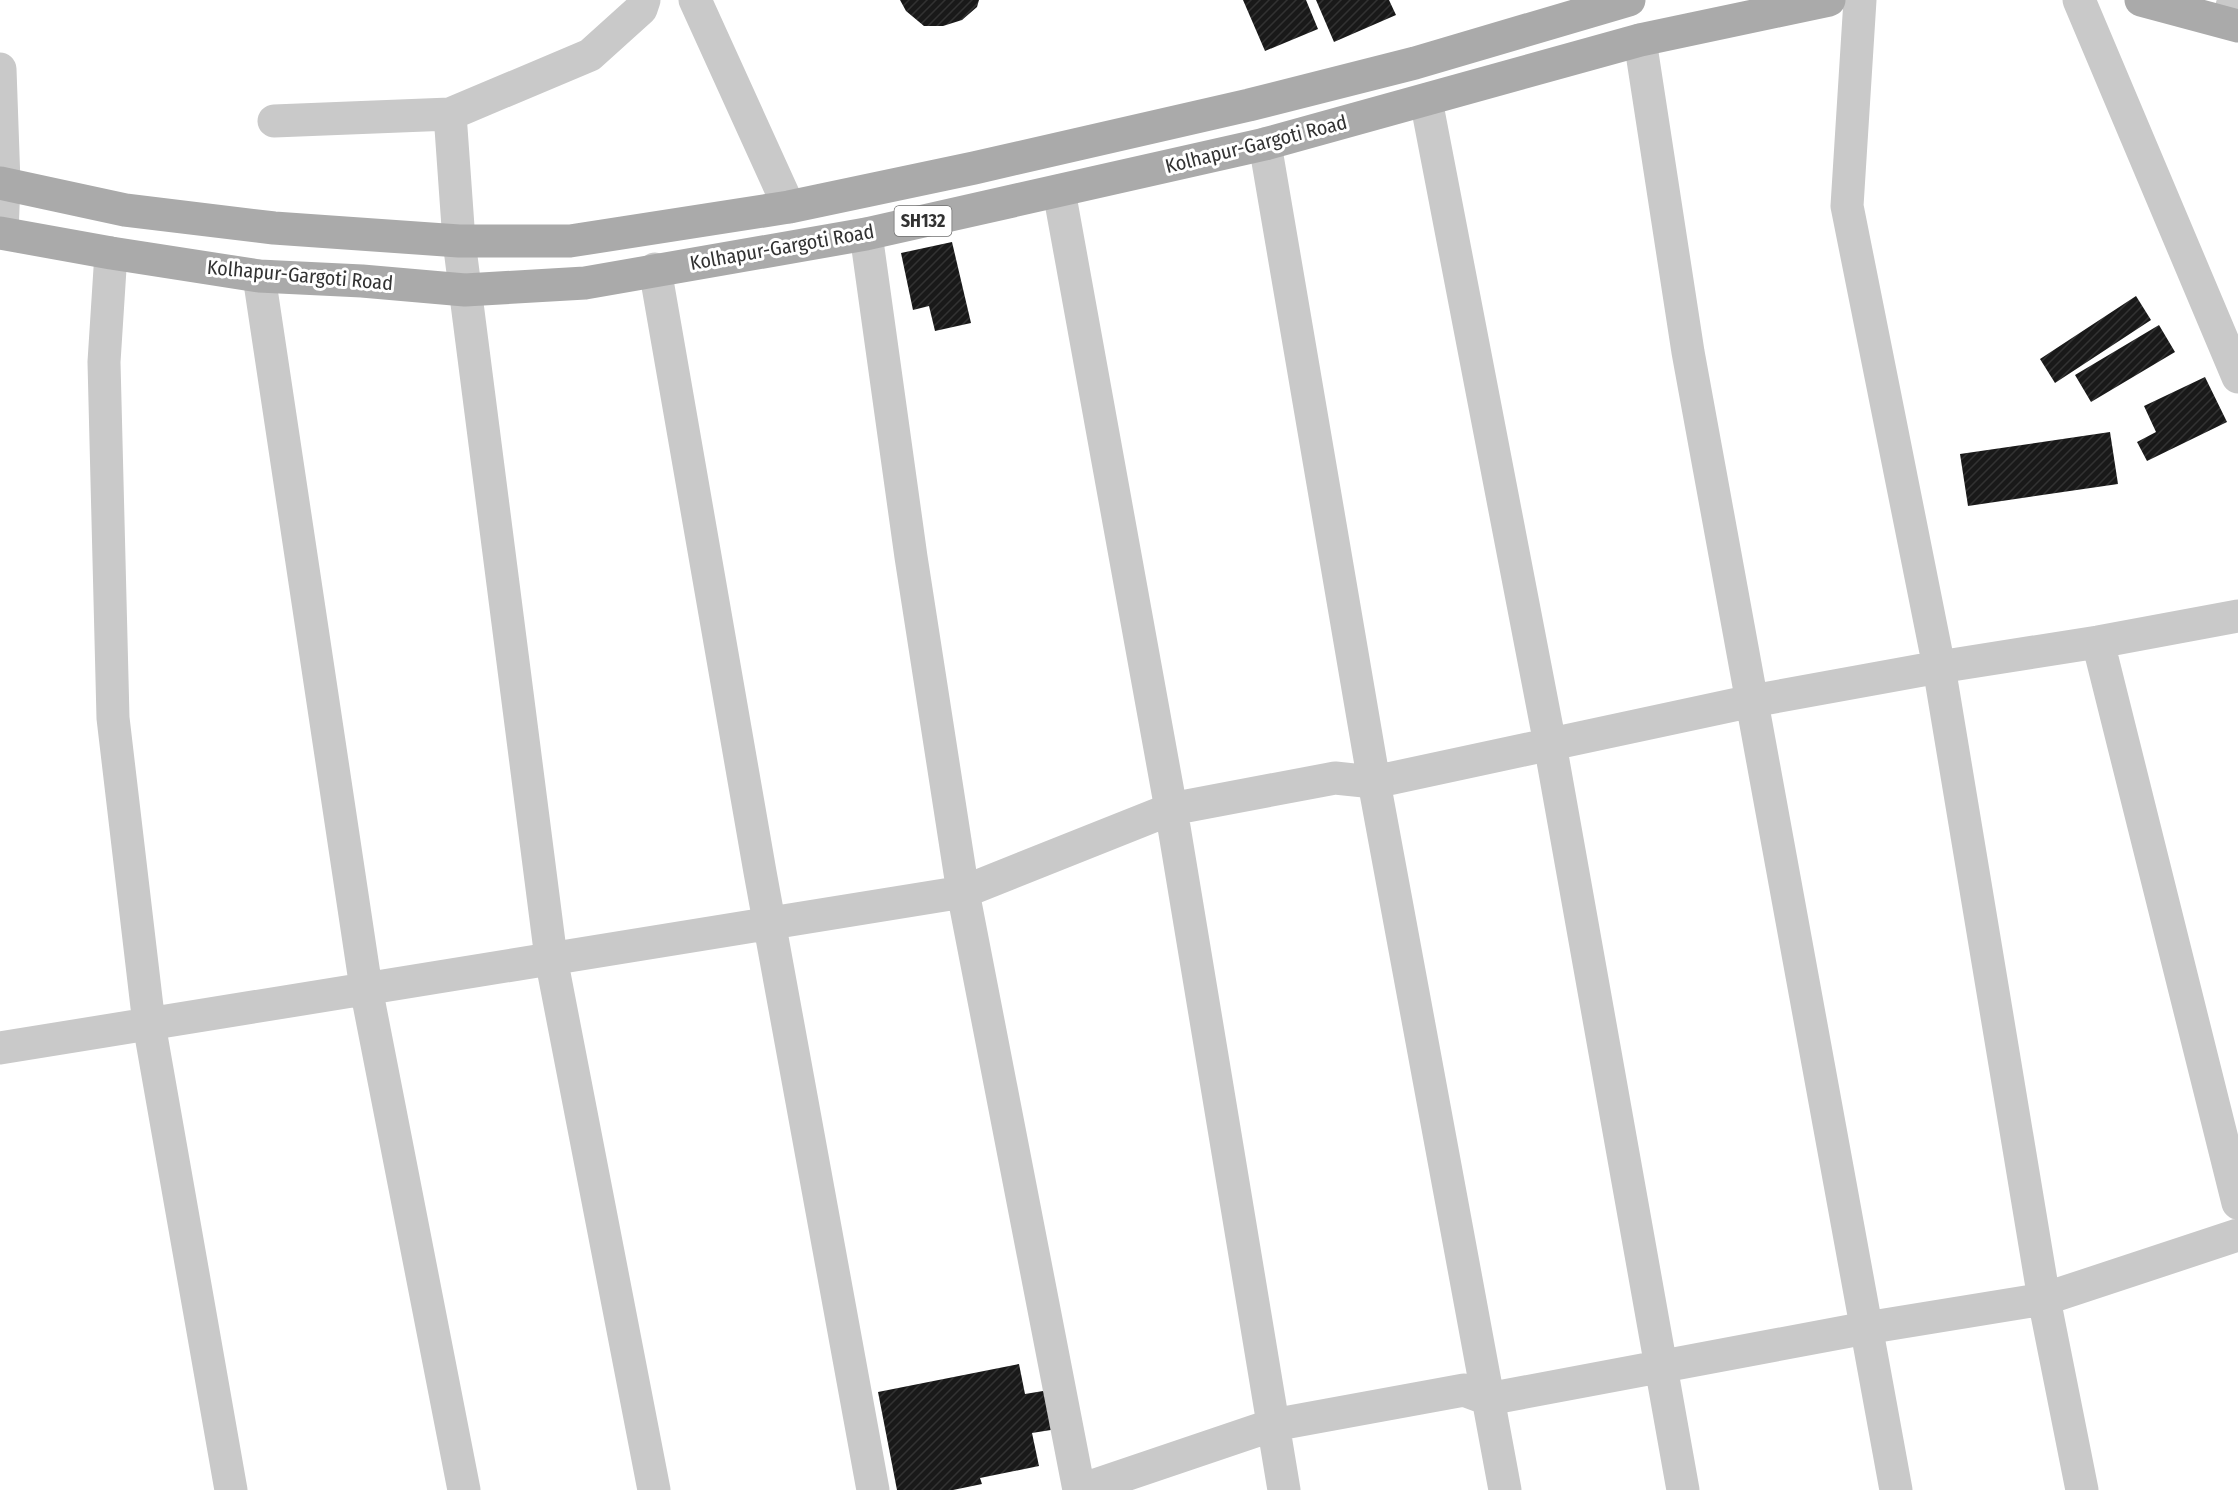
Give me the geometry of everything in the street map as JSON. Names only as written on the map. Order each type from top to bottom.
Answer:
[{"type":"main road","points":[[2,183],[125,210],[274,228],[459,242],[570,241],[789,207],[974,168],[1260,102],[1415,63],[1629,0]]},
{"type":"main road","name":"Kolhapur-Gargoti Road","points":[[1,233],[259,276],[362,281],[465,290],[585,283],[866,234],[1059,191],[1265,144],[1640,40],[1829,0]]},
{"type":"main road","points":[[2141,0],[2233,16]]},
{"type":"street","points":[[274,121],[450,114],[590,55],[641,9],[644,0]]},
{"type":"street","points":[[695,0],[789,207]]},
{"type":"street","points":[[1860,0],[1847,206],[1939,667],[2044,1299],[2082,1490]]},
{"type":"street","points":[[2079,0],[2238,377]]},
{"type":"street","points":[[1640,40],[1688,352],[1896,1490]]},
{"type":"street","points":[[0,69],[1,233]]},
{"type":"street","points":[[1426,100],[1550,744],[1683,1490]]},
{"type":"street","points":[[450,114],[459,242],[551,958],[654,1490]]},
{"type":"street","points":[[1265,144],[1374,782],[1505,1490]]},
{"type":"street","points":[[1059,191],[1171,809],[1284,1490]]},
{"type":"street","points":[[866,234],[911,557],[963,892],[1080,1490],[1273,1425],[1464,1390],[1488,1399],[1866,1328],[2044,1299],[2238,1235]]},
{"type":"street","points":[[111,253],[104,362],[113,718],[149,1024],[231,1490]]},
{"type":"street","points":[[655,269],[873,1490]]},
{"type":"street","points":[[259,276],[366,988],[464,1490]]},
{"type":"street","points":[[0,1048],[963,892],[1171,809],[1335,778],[1374,782],[1752,701],[2238,616]]},
{"type":"street","points":[[2098,642],[2238,1203]]},
{"type":"building","points":[[900,0],[979,0],[977,7],[962,20],[943,26],[924,26],[906,11]]},
{"type":"building","points":[[1243,0],[1306,0],[1318,29],[1265,51]]},
{"type":"building","points":[[1316,0],[1389,0],[1396,15],[1334,42]]},
{"type":"building","points":[[952,242],[971,323],[935,331],[929,306],[913,310],[901,253]]},
{"type":"building","points":[[2136,296],[2151,320],[2055,383],[2040,359]]},
{"type":"building","points":[[2159,325],[2175,352],[2091,402],[2075,375]]},
{"type":"building","points":[[2205,377],[2227,422],[2147,461],[2137,442],[2156,432],[2144,406]]},
{"type":"building","points":[[2110,432],[2118,484],[1968,506],[1960,454]]},
{"type":"building","points":[[1019,1364],[1025,1394],[1049,1390],[1057,1429],[1032,1433],[1039,1466],[980,1478],[982,1484],[953,1490],[897,1490],[878,1392]]}]
